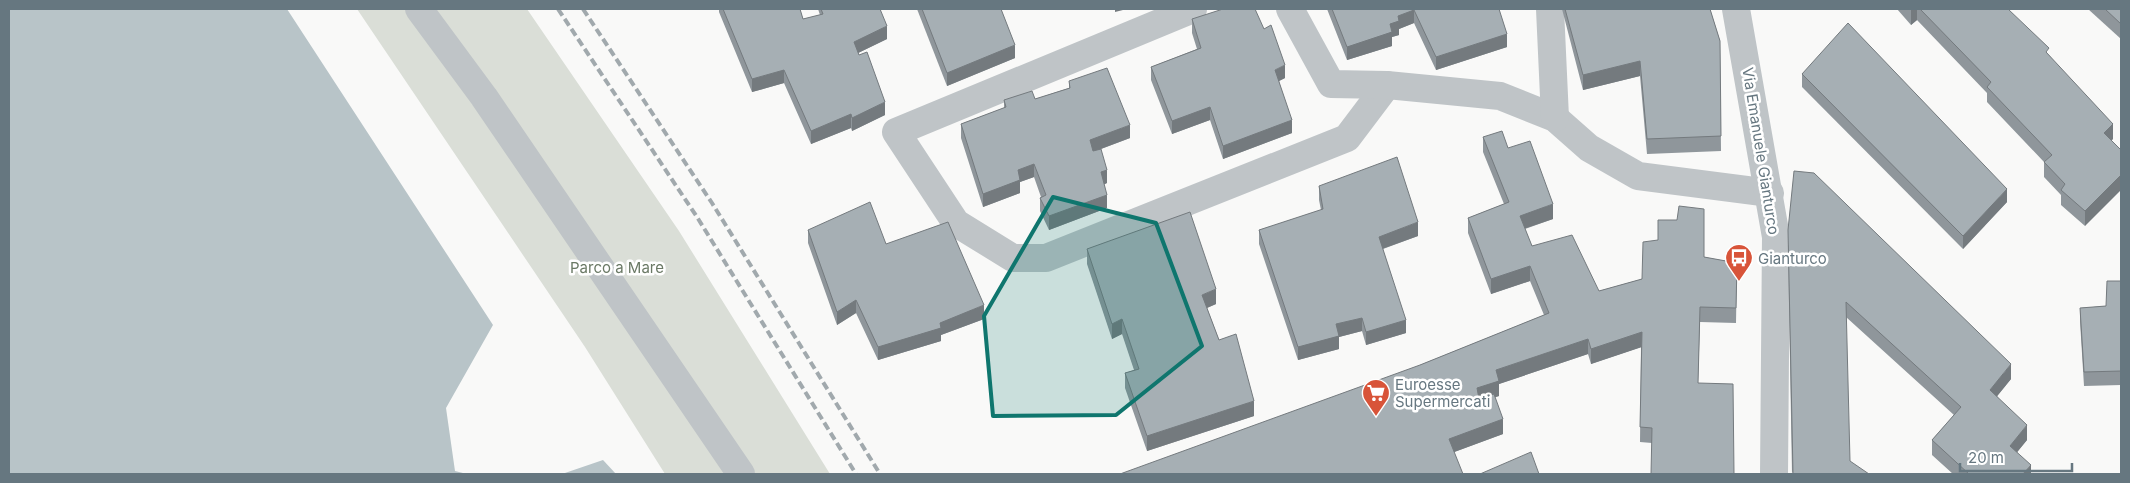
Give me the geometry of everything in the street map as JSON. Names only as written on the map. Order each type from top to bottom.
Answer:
[{"type":"street","points":[[419,9],[489,104],[741,474]]},
{"type":"street","points":[[1194,9],[896,132],[956,222],[1013,258],[1046,258],[1347,138],[1387,85]]},
{"type":"street","points":[[1290,9],[1332,84],[1387,85],[1500,96],[1555,118],[1589,148],[1638,176],[1770,193]]},
{"type":"street","points":[[1550,9],[1555,118]]},
{"type":"street","name":"Via Emanuele Gianturco","points":[[1743,14],[1776,237],[1774,474]]},
{"type":"highlighted area","points":[[1053,197],[1156,223],[1202,346],[1116,415],[993,416],[984,316]]},
{"type":"green space","name":"Parco a Mare","points":[[357,9],[527,9],[679,231],[830,474],[665,474],[585,347]]},
{"type":"shaded area","points":[[9,9],[287,9],[493,325],[446,408],[455,471],[467,474],[9,474]]},
{"type":"shaded area","points":[[603,460],[616,474],[562,474]]},
{"type":"building","points":[[723,9],[800,9],[803,19],[823,14],[821,9],[880,9],[887,26],[854,42],[859,55],[867,52],[885,102],[852,118],[851,114],[811,131],[784,70],[752,79]]},
{"type":"building","points":[[922,9],[1001,9],[1015,45],[947,73]]},
{"type":"building","points":[[1223,9],[1255,9],[1264,29],[1271,25],[1285,65],[1275,70],[1292,120],[1223,146],[1210,107],[1172,121],[1151,67],[1201,48],[1192,19]]},
{"type":"building","points":[[1332,9],[1499,9],[1507,34],[1436,57],[1414,10],[1398,16],[1399,21],[1390,24],[1392,32],[1347,47]]},
{"type":"building","points":[[1565,9],[1710,9],[1720,41],[1721,136],[1647,139],[1640,61],[1583,75]]},
{"type":"building","points":[[1920,9],[2008,9],[2049,48],[2046,52],[2113,124],[2104,133],[2121,150],[2121,175],[2085,211],[2061,190],[2065,184],[2044,162],[2052,155],[1987,87],[1991,82]]},
{"type":"building","points":[[2105,9],[2121,9],[2121,24]]},
{"type":"building","points":[[1848,23],[2007,189],[1963,236],[1802,74]]},
{"type":"building","points":[[1107,68],[1130,125],[1090,140],[1093,151],[1101,149],[1107,170],[1101,172],[1107,195],[1049,216],[1040,198],[1046,195],[1034,164],[1018,170],[1020,180],[983,194],[961,124],[1006,107],[1004,100],[1032,91],[1035,99],[1070,88],[1069,81]]},
{"type":"building","points":[[1502,131],[1508,148],[1530,141],[1553,204],[1520,216],[1532,246],[1572,235],[1599,291],[1642,279],[1643,242],[1658,240],[1658,220],[1677,220],[1679,206],[1704,209],[1704,257],[1737,263],[1736,308],[1700,307],[1698,383],[1733,384],[1734,474],[1651,474],[1652,428],[1640,427],[1642,332],[1591,349],[1588,339],[1496,370],[1499,381],[1477,388],[1479,399],[1494,394],[1503,419],[1449,439],[1463,474],[1120,474],[1420,365],[1549,313],[1530,266],[1491,279],[1468,218],[1509,202],[1483,137]]},
{"type":"building","points":[[1397,157],[1418,222],[1379,237],[1406,320],[1366,332],[1362,318],[1336,324],[1339,336],[1298,347],[1259,230],[1323,209],[1319,186]]},
{"type":"building","points":[[1794,171],[1814,173],[2011,364],[1990,390],[2027,425],[2010,446],[2031,465],[2023,474],[1969,474],[1932,440],[1961,407],[1846,302],[1850,461],[1869,474],[1793,474],[1788,230]]},
{"type":"building","points":[[870,202],[886,244],[948,222],[984,305],[940,323],[941,328],[878,347],[856,300],[837,312],[808,230]]},
{"type":"building","points":[[1190,212],[1216,289],[1202,295],[1219,340],[1236,334],[1254,401],[1147,436],[1125,373],[1139,369],[1122,319],[1112,324],[1087,249]]},
{"type":"building","points":[[2107,281],[2121,281],[2121,371],[2084,372],[2080,308],[2106,306]]},
{"type":"building","points":[[1531,452],[1539,474],[1480,474]]},
{"type":"railway","points":[[558,9],[697,217],[856,474]]},
{"type":"railway","points":[[583,9],[712,203],[880,474]]},
{"type":"place","name":"Gianturco","points":[[1739,282]]},
{"type":"place","name":"Euroesse Supermercati","points":[[1376,417]]}]
